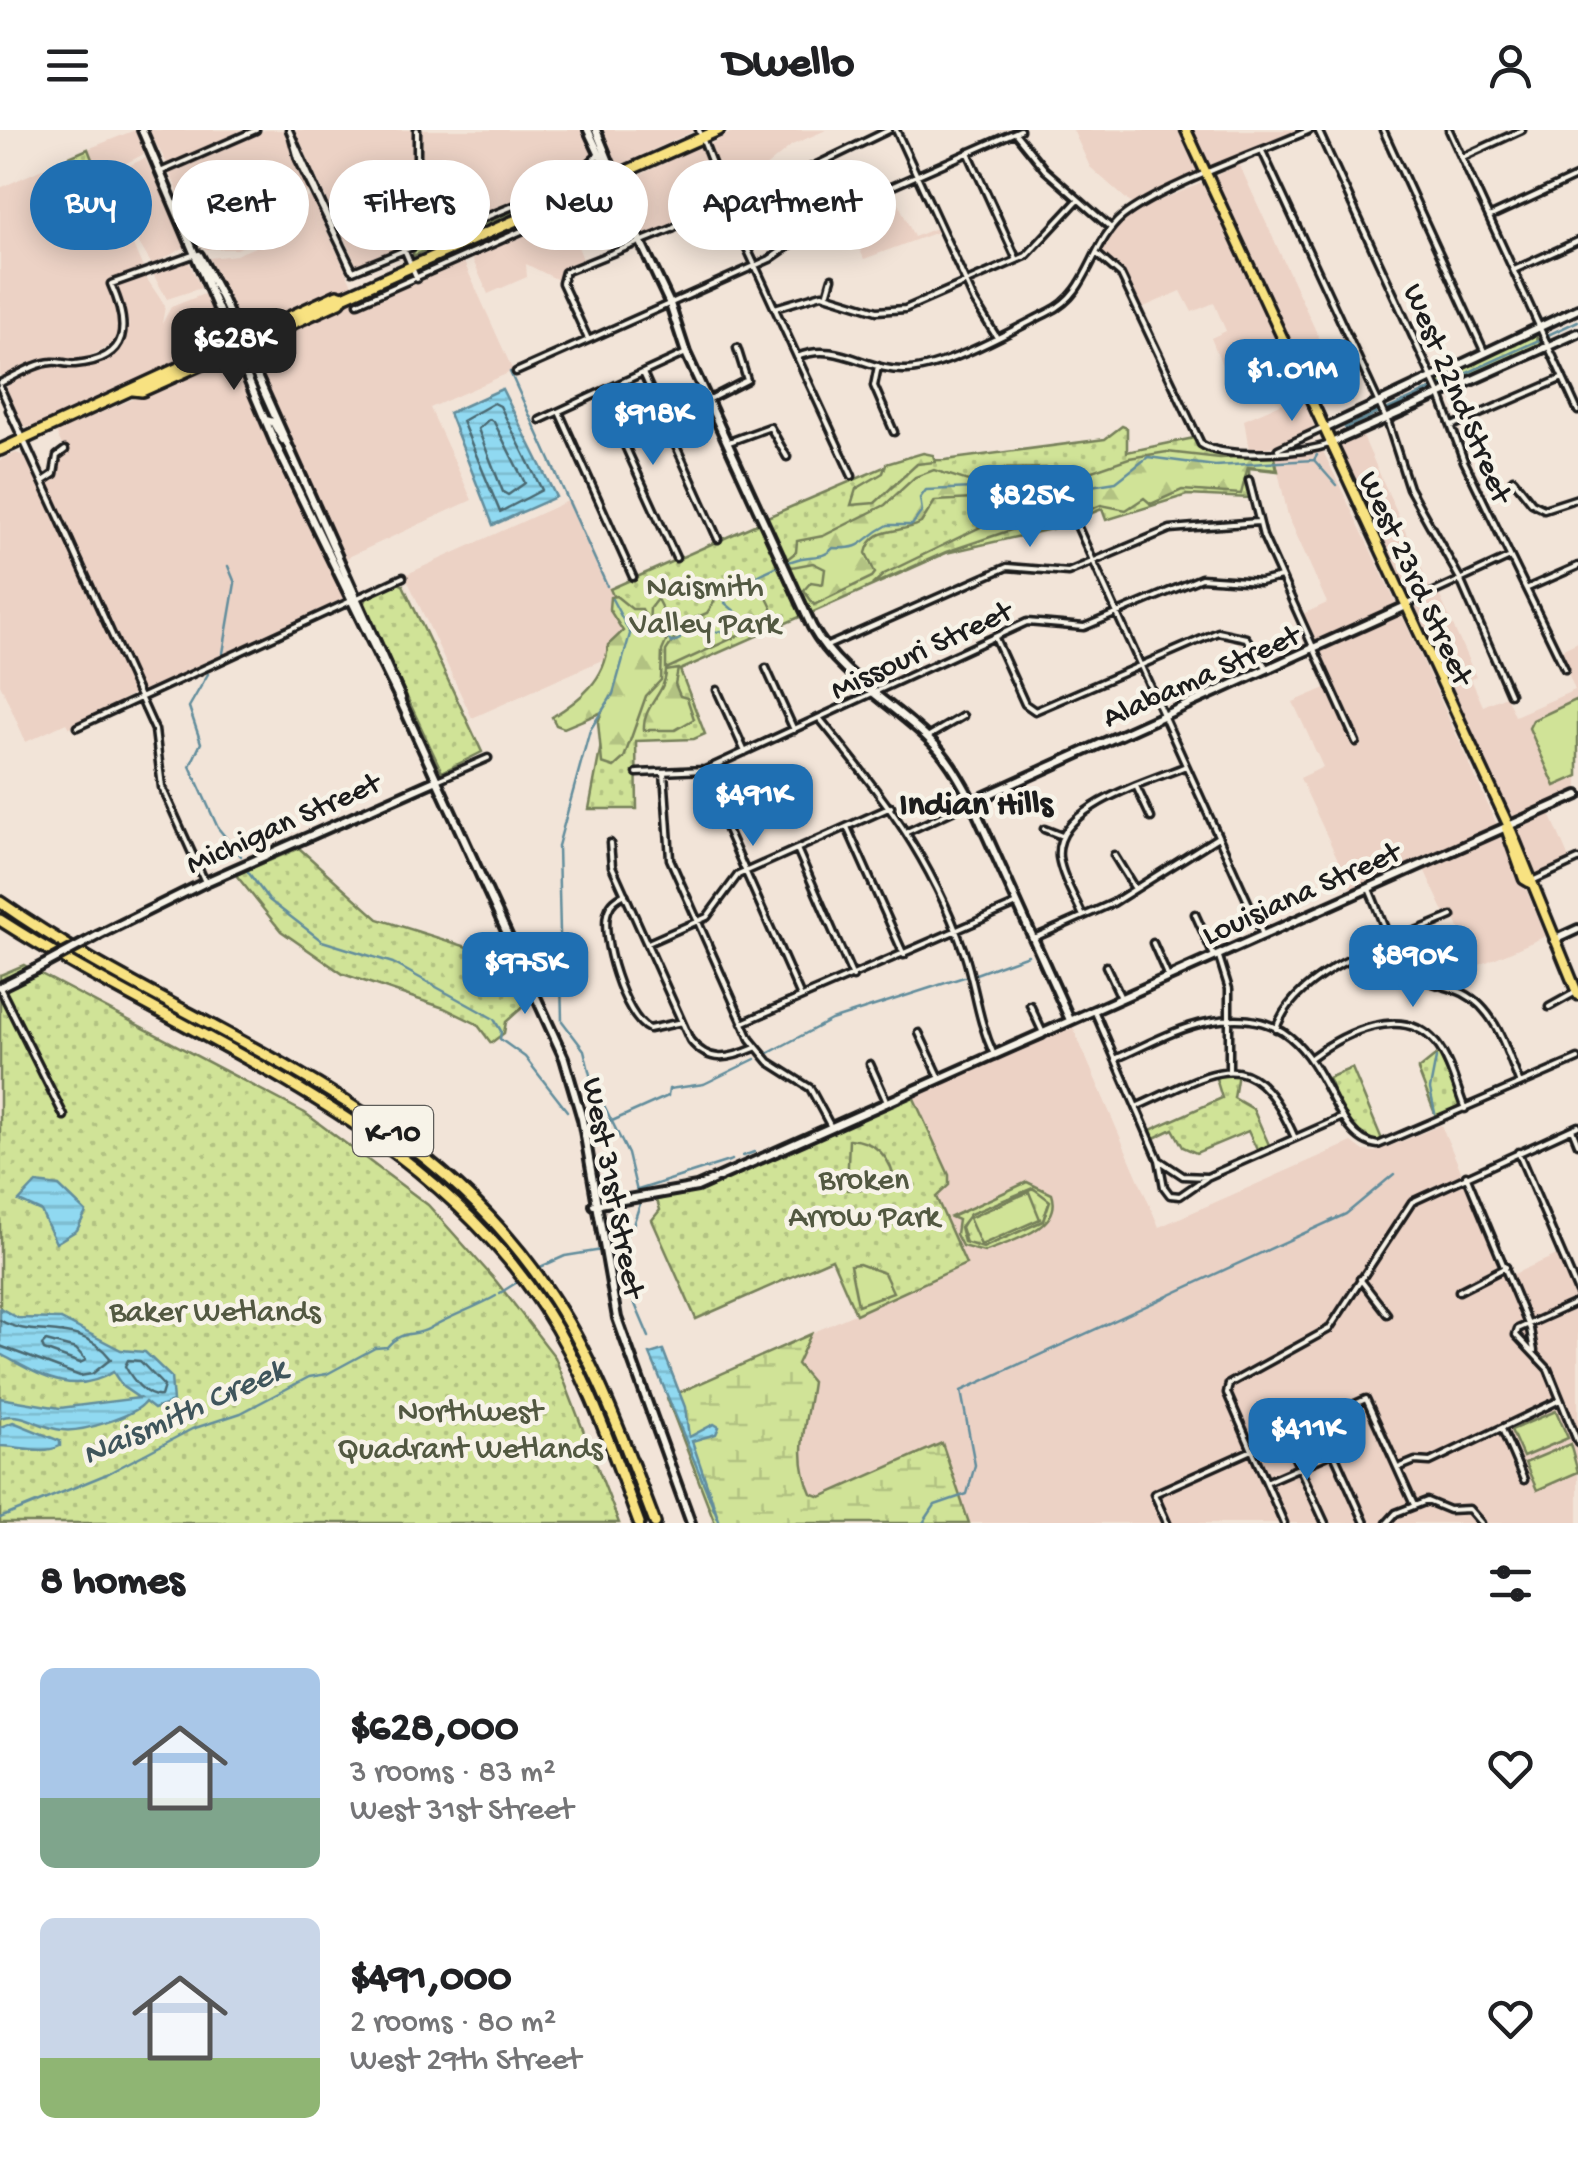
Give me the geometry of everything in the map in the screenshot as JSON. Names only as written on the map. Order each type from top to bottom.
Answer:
[{"type":"highway","points":[[648,160],[701,134],[719,130]]},
{"type":"highway","points":[[0,450],[133,390],[142,390],[337,295],[342,297],[510,223]]},
{"type":"highway","name":"K-10","points":[[0,902],[390,1129],[462,1188],[542,1282],[600,1384],[654,1523]]},
{"type":"highway","name":"K-10","points":[[0,920],[387,1144],[448,1193],[530,1288],[586,1388],[639,1523]]},
{"type":"main road","name":"West 31st Street","points":[[142,130],[197,254],[206,262],[266,420],[354,600],[568,1071],[582,1118],[598,1232],[625,1345],[691,1523]]},
{"type":"main road","points":[[588,130],[601,160]]},
{"type":"main road","points":[[596,130],[607,160]]},
{"type":"main road","name":"West 23rd Street","points":[[1186,130],[1506,827],[1506,836],[1577,994]]},
{"type":"main road","points":[[646,250],[686,353],[786,572],[825,647],[928,738],[972,802],[1070,1020]]},
{"type":"main road","points":[[1322,429],[1578,309]]},
{"type":"main road","points":[[1329,444],[1578,333]]},
{"type":"main road","name":"West 31st Street","points":[[237,344],[338,552],[354,600]]},
{"type":"main road","points":[[266,420],[273,422],[295,458]]},
{"type":"main road","points":[[316,529],[322,529],[338,552]]},
{"type":"main road","name":"Alabama Street","points":[[972,802],[1404,607]]},
{"type":"main road","name":"Michigan Street","points":[[0,988],[205,882],[437,780]]},
{"type":"main road","name":"Louisiana Street","points":[[594,1205],[652,1198],[697,1187],[994,1055],[1007,1053],[1070,1020],[1578,795]]},
{"type":"main road","points":[[1554,940],[1578,929]]},
{"type":"street","points":[[160,172],[256,130]]},
{"type":"street","points":[[289,130],[329,223]]},
{"type":"street","points":[[418,130],[418,160]]},
{"type":"street","points":[[826,160],[893,130],[996,336]]},
{"type":"street","points":[[797,357],[832,350],[878,366],[922,368],[996,336],[1066,302],[1080,286],[1112,228],[1136,208],[1310,130]]},
{"type":"street","name":"West 22nd Street","points":[[1318,130],[1440,395],[1508,558],[1528,588],[1565,668]]},
{"type":"street","points":[[1383,130],[1486,355]]},
{"type":"street","points":[[1449,130],[1578,412]]},
{"type":"street","points":[[516,372],[755,266],[840,210],[1016,131],[1045,170],[1112,228]]},
{"type":"street","points":[[1462,158],[1518,131]]},
{"type":"street","points":[[701,134],[711,160]]},
{"type":"street","points":[[1262,151],[1385,419],[1409,488],[1459,580],[1510,694]]},
{"type":"street","points":[[968,152],[1017,260]]},
{"type":"street","points":[[490,217],[565,185],[598,155]]},
{"type":"street","points":[[1489,217],[1578,176]]},
{"type":"street","points":[[774,308],[802,297],[827,294],[877,311],[893,312],[1034,250],[1078,200]]},
{"type":"street","points":[[358,303],[510,237]]},
{"type":"street","points":[[1513,271],[1578,241]]},
{"type":"street","points":[[342,250],[352,270],[402,250]]},
{"type":"street","points":[[404,250],[417,279]]},
{"type":"street","points":[[588,340],[562,277],[569,270],[619,250]]},
{"type":"street","points":[[748,250],[852,476]]},
{"type":"street","points":[[1096,253],[1121,275],[1196,438],[1210,450],[1224,454],[1310,450],[1329,444]]},
{"type":"street","points":[[197,254],[111,284],[126,323],[121,340],[110,350],[75,364],[47,362],[0,385],[140,697],[158,741],[162,788],[205,882]]},
{"type":"street","points":[[827,294],[832,278]]},
{"type":"street","points":[[708,400],[748,380],[738,348]]},
{"type":"street","points":[[540,420],[686,353]]},
{"type":"street","points":[[878,366],[874,386],[894,432]]},
{"type":"street","points":[[642,373],[718,540]]},
{"type":"street","points":[[1451,427],[1562,378]]},
{"type":"street","points":[[600,393],[676,558]]},
{"type":"street","points":[[558,412],[633,577]]},
{"type":"street","points":[[728,442],[770,426],[787,457]]},
{"type":"street","points":[[1278,449],[1322,429]]},
{"type":"street","points":[[23,440],[55,509]]},
{"type":"street","points":[[44,480],[54,474],[57,456],[65,450]]},
{"type":"street","points":[[1249,480],[1258,522],[1356,742]]},
{"type":"street","points":[[1513,480],[1532,503],[1544,509],[1578,498]]},
{"type":"street","points":[[1076,520],[1263,935]]},
{"type":"street","points":[[825,647],[1007,567],[1062,572],[1179,526],[1258,522]]},
{"type":"street","name":"Alabama Street","points":[[1404,607],[1508,558]]},
{"type":"street","points":[[1528,588],[1578,566]]},
{"type":"street","points":[[77,727],[403,577]]},
{"type":"street","name":"Missouri Street","points":[[637,772],[701,771],[1032,621],[1084,627],[1201,578],[1260,582],[1281,577]]},
{"type":"street","points":[[994,637],[1026,707],[1034,711],[1212,634],[1228,632],[1251,641],[1268,671]]},
{"type":"street","points":[[766,668],[794,730]]},
{"type":"street","points":[[717,690],[744,752]]},
{"type":"street","points":[[928,738],[963,716]]},
{"type":"street","points":[[820,718],[908,831],[956,932],[977,1015],[994,1055]]},
{"type":"street","name":"Michigan Street","points":[[437,780],[488,758]]},
{"type":"street","points":[[1083,916],[1061,865],[1062,836],[1080,813],[1186,766]]},
{"type":"street","points":[[701,771],[802,997]]},
{"type":"street","points":[[664,772],[668,852],[742,1023],[755,1048],[810,1088],[831,1127]]},
{"type":"street","points":[[1137,788],[1151,818]]},
{"type":"street","points":[[724,822],[799,789]]},
{"type":"street","name":"Alabama Street","points":[[908,831],[972,802]]},
{"type":"street","points":[[647,943],[713,912],[728,883],[746,871],[891,807]]},
{"type":"street","points":[[847,826],[904,955]]},
{"type":"street","points":[[1044,829],[1062,836]]},
{"type":"street","points":[[1033,938],[1135,889],[1218,836]]},
{"type":"street","points":[[610,843],[612,866],[690,1040],[709,1056],[733,1057],[755,1048]]},
{"type":"street","points":[[796,849],[854,978]]},
{"type":"street","points":[[1114,855],[1135,889]]},
{"type":"street","points":[[1529,882],[1578,860]]},
{"type":"street","points":[[1368,888],[1393,942],[1416,975],[1463,993],[1486,1011],[1520,1084]]},
{"type":"street","points":[[625,894],[612,904],[606,922],[627,1006],[636,1021],[649,1029],[682,1022]]},
{"type":"street","points":[[742,1023],[854,978],[1017,904]]},
{"type":"street","points":[[1195,914],[1228,983],[1229,1070]]},
{"type":"street","points":[[1276,1030],[1290,1003],[1313,980],[1452,916]]},
{"type":"street","points":[[1153,943],[1168,977]]},
{"type":"street","points":[[1106,966],[1121,998]]},
{"type":"street","points":[[0,988],[64,1116]]},
{"type":"street","points":[[1549,1008],[1577,994]]},
{"type":"street","points":[[1030,1004],[1042,1033]]},
{"type":"street","points":[[1094,1010],[1159,1160],[1164,1187],[1170,1195],[1180,1196],[1207,1176],[1343,1117]]},
{"type":"street","points":[[1115,1059],[1190,1027],[1228,1019],[1276,1030],[1312,1057],[1357,1139],[1378,1146],[1578,1059]]},
{"type":"street","points":[[1312,1057],[1358,1030],[1385,1025],[1412,1028],[1436,1043],[1465,1109]]},
{"type":"street","points":[[919,1033],[940,1079]]},
{"type":"street","points":[[870,1064],[887,1102]]},
{"type":"street","points":[[1136,1108],[1229,1070],[1250,1074],[1268,1086],[1295,1138]]},
{"type":"street","points":[[1284,1523],[1227,1394],[1229,1384],[1326,1332],[1406,1207],[1575,1127],[1578,1144]]},
{"type":"street","points":[[1518,1152],[1578,1292]]},
{"type":"street","points":[[1159,1160],[1188,1177],[1207,1176]]},
{"type":"street","points":[[1466,1176],[1506,1267],[1537,1356]]},
{"type":"street","points":[[1458,1291],[1506,1267]]},
{"type":"street","points":[[1360,1278],[1386,1314]]},
{"type":"street","points":[[1578,1302],[1516,1332],[1518,1339],[1548,1369],[1578,1442]]},
{"type":"street","points":[[1167,1523],[1154,1494],[1366,1399],[1414,1505]]},
{"type":"street","points":[[1398,1468],[1413,1461],[1430,1462],[1560,1400]]},
{"type":"street","points":[[1319,1420],[1364,1523]]},
{"type":"street","points":[[1502,1429],[1524,1480]]},
{"type":"street","points":[[1284,1435],[1324,1523]]},
{"type":"street","points":[[1266,1482],[1334,1453]]},
{"type":"street","points":[[1386,1523],[1426,1501],[1449,1510],[1469,1508],[1481,1523]]},
{"type":"shaded area","points":[[135,130],[144,154],[132,160],[93,160],[88,149]]},
{"type":"shaded area","points":[[148,130],[247,130],[172,160],[168,165]]},
{"type":"shaded area","points":[[265,130],[283,130],[296,160],[196,160]]},
{"type":"shaded area","points":[[295,130],[414,130],[414,160],[329,160],[329,205]]},
{"type":"shaded area","points":[[420,130],[586,130],[594,151],[586,160],[510,160],[510,206],[490,214],[490,160],[421,160]]},
{"type":"shaded area","points":[[597,130],[696,130],[632,160],[611,160]]},
{"type":"shaded area","points":[[735,130],[826,130],[792,145],[774,160],[715,160],[709,145]]},
{"type":"shaded area","points":[[1073,130],[1178,130],[1199,174],[1134,206],[1090,167]]},
{"type":"shaded area","points":[[1192,130],[1300,130],[1212,169]]},
{"type":"shaded area","points":[[700,146],[708,160],[671,160]]},
{"type":"shaded area","points":[[668,161],[668,227],[648,233],[648,171]]},
{"type":"shaded area","points":[[1239,164],[1343,390],[1316,402],[1214,181],[1217,175]]},
{"type":"shaded area","points":[[152,173],[172,215],[172,250],[180,250],[152,265],[143,250],[152,250]]},
{"type":"shaded area","points":[[30,174],[30,250],[135,250],[143,268],[107,282],[122,319],[121,331],[112,345],[81,360],[48,359],[0,377],[0,188]]},
{"type":"shaded area","points":[[1202,183],[1276,340],[1222,365],[1211,338],[1226,331],[1214,303],[1192,312],[1181,291],[1139,309],[1119,268],[1100,251],[1113,230],[1136,210]]},
{"type":"shaded area","points":[[309,197],[329,235],[329,250],[336,250],[352,285],[241,327],[209,258],[248,250],[309,250]]},
{"type":"shaded area","points":[[896,198],[914,237],[938,227],[940,231],[896,247]]},
{"type":"shaded area","points":[[510,239],[510,250],[579,250],[584,262],[563,271],[560,281],[526,264],[527,277],[488,294],[471,256]]},
{"type":"shaded area","points":[[350,250],[394,250],[356,264]]},
{"type":"shaded area","points":[[860,250],[888,250],[864,259]]},
{"type":"shaded area","points":[[188,260],[201,288],[167,299],[153,274]]},
{"type":"shaded area","points":[[463,260],[513,371],[430,408],[472,500],[344,559],[252,349],[354,299],[358,306]]},
{"type":"shaded area","points":[[145,276],[165,306],[162,324],[171,307],[204,294],[222,333],[219,343],[73,411],[28,428],[21,425],[7,388],[9,383],[46,366],[81,367],[118,348],[129,325],[118,287]]},
{"type":"shaded area","points":[[226,359],[237,363],[344,598],[142,691],[49,485],[57,472],[59,456],[65,452],[56,432]]},
{"type":"shaded area","points":[[1301,395],[1315,429],[1281,445],[1249,450],[1244,420]]},
{"type":"shaded area","points":[[1361,432],[1431,589],[1411,599],[1405,597],[1336,446]]},
{"type":"shaded area","points":[[1322,449],[1397,605],[1315,645],[1301,615],[1327,603],[1288,516],[1274,453]]},
{"type":"shaded area","points":[[16,453],[25,456],[135,693],[69,728],[66,723],[26,742],[0,684],[0,460]]},
{"type":"shaded area","points":[[570,500],[652,683],[620,698],[602,660],[472,718],[405,575]]},
{"type":"shaded area","points":[[1438,592],[1476,677],[1471,679],[1483,706],[1506,696],[1515,716],[1575,690],[1559,651],[1578,642],[1578,792],[1508,818],[1412,610]]},
{"type":"shaded area","points":[[1403,617],[1497,825],[1353,892],[1300,778],[1323,767],[1293,702],[1328,687],[1350,734],[1351,746],[1360,747],[1362,739],[1353,730],[1319,652]]},
{"type":"shaded area","points":[[1549,811],[1570,861],[1533,875],[1514,829]]},
{"type":"shaded area","points":[[1496,837],[1505,840],[1546,936],[1475,967],[1453,914],[1444,912],[1423,867]]},
{"type":"shaded area","points":[[1071,1023],[1159,1227],[1352,1142],[1364,1151],[1376,1152],[1441,1125],[1507,1277],[1559,1254],[1578,1298],[1578,1523],[715,1523],[667,1398],[966,1264],[936,1197],[912,1094]]},
{"type":"green space","points":[[88,149],[92,160],[62,160]]},
{"type":"green space","points":[[510,229],[510,234],[490,243],[490,238]]},
{"type":"green space","points":[[463,250],[474,250],[420,274],[420,269]]},
{"type":"green space","points":[[1534,333],[1542,346],[1441,390],[1439,379]]},
{"type":"green space","name":"Naismith Valley Park","points":[[1122,426],[1127,428],[1127,452],[1194,438],[1201,446],[1220,454],[1274,453],[1278,471],[1249,468],[1250,498],[1187,495],[1106,520],[1102,509],[1051,529],[946,553],[809,614],[765,518],[898,461],[945,460],[1105,439]]},
{"type":"green space","points":[[1167,452],[1220,458],[1274,455],[1277,470],[1248,467],[1241,494],[1182,490],[1151,504],[1144,498],[1126,510],[1101,505],[1060,522],[1055,515],[946,552],[872,585],[884,574],[991,522],[1024,513],[1035,496],[935,501],[921,523],[881,534],[870,544],[866,553],[875,573],[872,577],[814,605],[804,590],[811,582],[823,584],[825,569],[813,563],[792,567],[786,560],[796,552],[797,541],[823,536],[885,505],[915,477],[934,470],[968,481],[991,469],[1046,468],[1075,477],[1129,458]]},
{"type":"green space","points":[[923,453],[933,455],[935,462],[917,464],[875,503],[851,505],[856,489],[883,473],[886,464]]},
{"type":"green space","name":"Naismith Valley Park","points":[[761,522],[804,615],[680,670],[705,734],[694,739],[636,741],[637,809],[589,809],[609,702],[652,682],[610,589]]},
{"type":"green space","points":[[755,574],[772,608],[772,620],[666,669],[666,651],[685,622],[707,613],[722,590]]},
{"type":"green space","points":[[398,583],[403,585],[482,752],[442,772],[364,605],[367,597]]},
{"type":"green space","points":[[616,596],[632,609],[642,609],[649,625],[650,608],[657,599],[672,628],[662,651],[661,680],[646,696],[624,758],[614,767],[602,763],[598,722],[602,712],[564,728],[556,725],[552,717],[590,687],[602,668],[608,645],[623,631],[609,609],[610,597]]},
{"type":"green space","points":[[678,669],[675,684],[680,696],[687,698],[694,719],[675,730],[644,730],[666,671]]},
{"type":"green space","points":[[1578,699],[1578,776],[1555,786],[1529,728],[1533,720]]},
{"type":"green space","points":[[299,848],[378,919],[502,958],[524,1006],[506,1022],[504,1033],[491,1043],[477,1024],[444,1008],[343,974],[281,931],[236,875]]},
{"type":"green space","name":"Baker Wetlands","points":[[24,965],[305,1113],[428,1205],[496,1281],[555,1357],[619,1523],[0,1523],[0,975]]},
{"type":"green space","points":[[1439,1053],[1461,1104],[1437,1119],[1418,1070]]},
{"type":"green space","points":[[1352,1068],[1383,1142],[1371,1141],[1353,1129],[1337,1100],[1328,1078]]},
{"type":"green space","points":[[1238,1073],[1234,1098],[1253,1109],[1270,1147],[1258,1152],[1248,1131],[1196,1153],[1183,1147],[1173,1129],[1152,1139],[1148,1131],[1222,1098],[1215,1075]]},
{"type":"green space","name":"Broken Arrow Park","points":[[912,1094],[949,1175],[949,1185],[936,1197],[966,1264],[856,1314],[832,1259],[696,1319],[652,1220],[660,1210],[657,1200],[702,1187]]},
{"type":"green space","points":[[849,1139],[868,1143],[882,1153],[896,1187],[847,1190]]},
{"type":"green space","points":[[1027,1182],[1052,1194],[1054,1206],[1050,1216],[1032,1232],[984,1252],[962,1246],[956,1234],[958,1220],[951,1217]],"holes":[[[1033,1188],[1050,1201],[1043,1221],[983,1248],[964,1242],[960,1227],[970,1214]]]},
{"type":"green space","points":[[1029,1188],[1043,1191],[1050,1201],[1043,1221],[983,1248],[966,1243],[961,1227],[968,1215]]},
{"type":"green space","points":[[1029,1192],[1040,1219],[981,1245],[969,1218]]},
{"type":"green space","points":[[859,1264],[884,1273],[893,1292],[858,1305],[850,1265]]},
{"type":"green space","points":[[811,1334],[797,1364],[812,1382],[802,1451],[811,1493],[821,1497],[942,1443],[969,1523],[715,1523],[667,1398]]},
{"type":"green space","points":[[1556,1411],[1568,1438],[1523,1457],[1511,1430]]},
{"type":"green space","points":[[1570,1444],[1578,1472],[1537,1490],[1525,1463]]},
{"type":"water","points":[[502,389],[556,497],[493,525],[449,413]]},
{"type":"water","points":[[36,1183],[59,1186],[86,1212],[77,1230],[56,1243],[41,1211],[19,1201]]},
{"type":"water","points":[[0,1308],[18,1318],[61,1319],[121,1350],[145,1352],[171,1377],[173,1402],[154,1409],[145,1402],[119,1418],[70,1430],[54,1429],[16,1416],[0,1418],[0,1398],[60,1408],[139,1398],[123,1387],[113,1372],[83,1383],[69,1383],[41,1375],[0,1354]]},
{"type":"water","points":[[663,1350],[685,1407],[689,1437],[714,1424],[719,1427],[716,1434],[692,1441],[720,1523],[650,1354]]},
{"type":"water","points":[[13,1422],[60,1441],[60,1446],[39,1450],[0,1446],[0,1427]]},
{"type":"waterway","points":[[1548,335],[1578,321]]},
{"type":"waterway","points":[[1441,385],[1539,340]]},
{"type":"waterway","points":[[510,372],[607,586]]},
{"type":"waterway","points":[[1386,410],[1432,389]]},
{"type":"waterway","points":[[1345,428],[1377,413]]},
{"type":"waterway","name":"Naismith Creek","points":[[609,1248],[631,1231],[640,1204],[628,1154],[591,1079],[584,1050],[562,1021],[558,846],[590,730],[613,694],[634,620],[648,628],[659,622],[671,643],[680,639],[683,628],[706,633],[730,628],[743,618],[725,603],[745,583],[790,562],[822,555],[833,548],[858,545],[888,525],[912,525],[922,511],[920,498],[926,490],[974,488],[1020,475],[1023,485],[1048,495],[1059,488],[1116,482],[1148,457],[1215,466],[1314,460],[1317,455]]},
{"type":"waterway","points":[[1314,460],[1336,485]]},
{"type":"waterway","points":[[223,653],[235,583],[228,566]]},
{"type":"waterway","points":[[612,599],[630,633]]},
{"type":"waterway","points":[[208,674],[189,707],[201,743],[190,766],[218,828],[241,856]]},
{"type":"waterway","points":[[248,872],[269,900],[322,941],[393,963],[494,1019],[501,1031],[500,1039],[525,1057],[567,1111]]},
{"type":"waterway","points":[[973,975],[1028,955]]},
{"type":"waterway","points":[[767,1054],[831,1020],[964,977]]},
{"type":"waterway","points":[[1435,1113],[1430,1089],[1436,1058]]},
{"type":"waterway","points":[[594,1116],[612,1121],[668,1096],[669,1089],[704,1084],[755,1059]]},
{"type":"waterway","points":[[743,1156],[754,1152]]},
{"type":"waterway","points":[[638,1190],[732,1160]]},
{"type":"waterway","points":[[923,1523],[935,1505],[967,1494],[975,1465],[961,1391],[1346,1214],[1394,1174]]},
{"type":"waterway","name":"Naismith Creek","points":[[538,1268],[565,1256],[602,1250]]},
{"type":"waterway","points":[[617,1262],[649,1337]]},
{"type":"waterway","name":"Naismith Creek","points":[[500,1293],[519,1281]]},
{"type":"waterway","name":"Naismith Creek","points":[[0,1518],[107,1474],[192,1429],[241,1413],[309,1377],[327,1374],[375,1348],[387,1347],[399,1337],[424,1331],[496,1296]]},
{"type":"district","name":"Indian Hills","points":[[976,801]]},
{"type":"park label","name":"Northwest Quadrant Wetlands","points":[[470,1428]]}]
